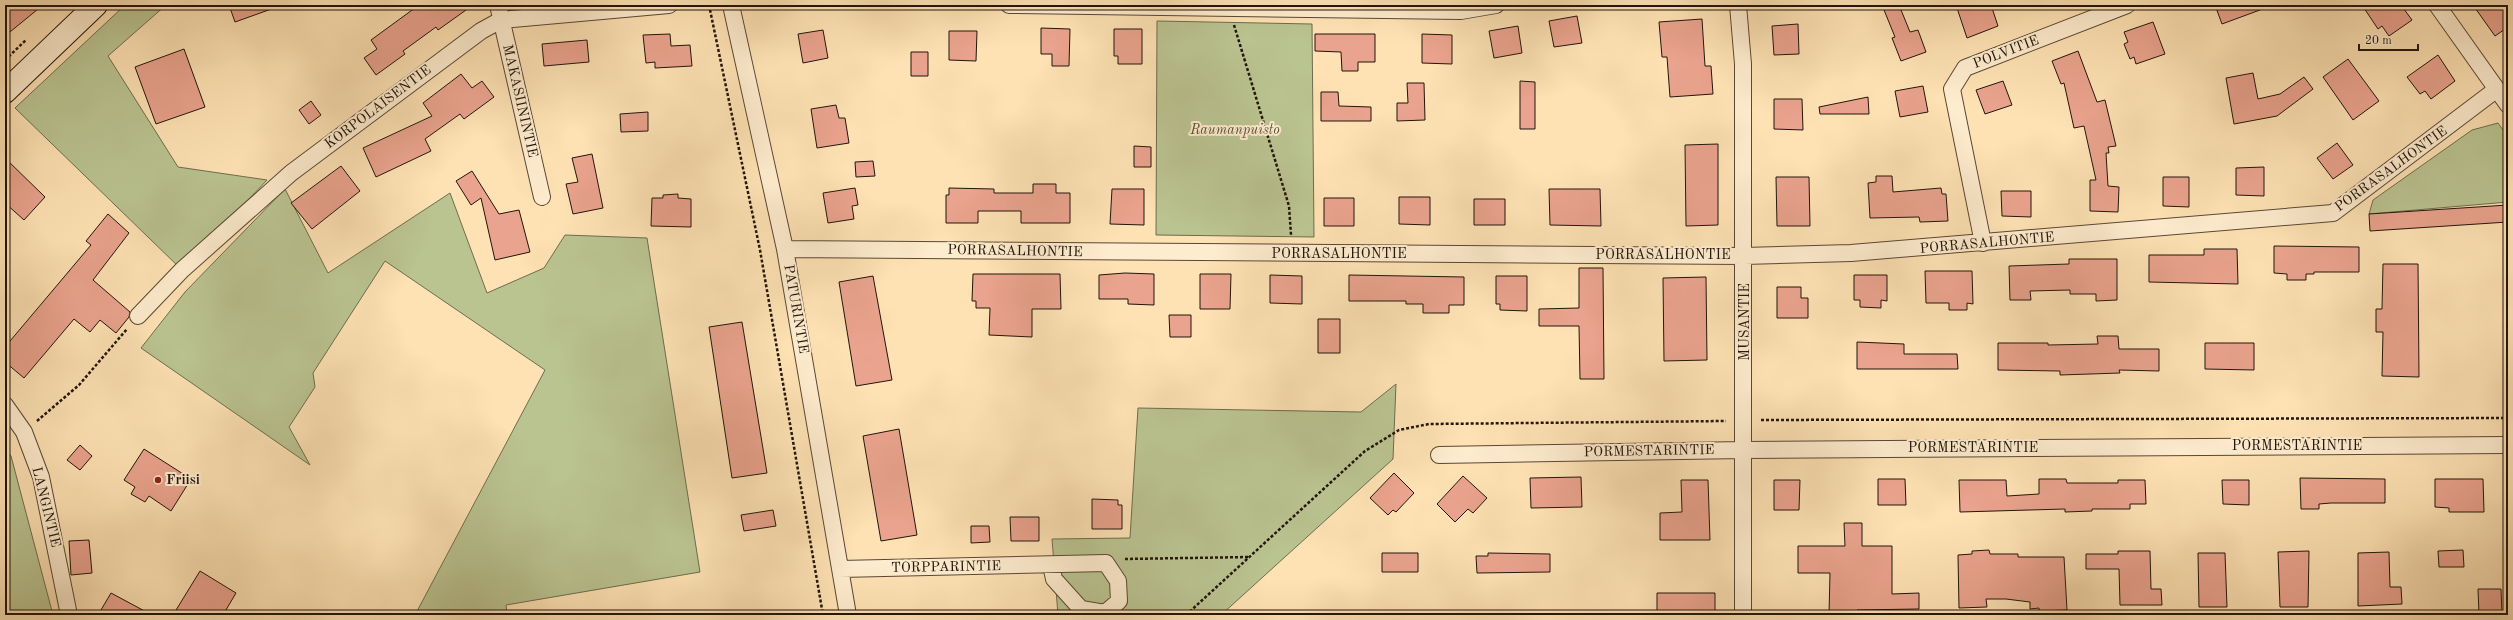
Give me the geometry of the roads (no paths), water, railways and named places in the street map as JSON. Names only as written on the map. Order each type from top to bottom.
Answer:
[{"type":"main road","points":[[5,92],[96,5]]},
{"type":"street","name":"KORPOLAISENTIE","points":[[138,316],[182,270],[291,172],[481,31],[500,12],[668,5]]},
{"type":"street","name":"PATURINTIE","points":[[731,5],[785,249],[848,615]]},
{"type":"street","points":[[1009,5],[1461,11],[1496,5]]},
{"type":"street","name":"MUSANTIE","points":[[1738,5],[1743,64],[1743,615]]},
{"type":"street","name":"POLVITIE","points":[[1983,244],[1952,89],[1965,68],[2127,5]]},
{"type":"street","points":[[2437,5],[2508,105]]},
{"type":"street","name":"MAKASIININTIE","points":[[500,12],[542,197]]},
{"type":"street","name":"PORRASALHONTIE","points":[[785,249],[1293,254],[1744,256],[1851,253],[1983,244],[2333,213],[2497,89]]},
{"type":"street","name":"LANGINTIE","points":[[5,405],[24,432],[41,477],[70,615]]},
{"type":"street","name":"PORMESTARINTIE","points":[[1439,455],[1744,450],[2508,445]]},
{"type":"street","name":"TORPPARINTIE","points":[[840,569],[1051,564],[1106,563],[1118,581],[1119,601],[1105,612],[1081,609],[1054,579],[1051,564]]},
{"type":"place","name":"Friisi","points":[[158,480]]},
{"type":"park label","name":"Raumanpuisto","points":[[1235,130]]}]
